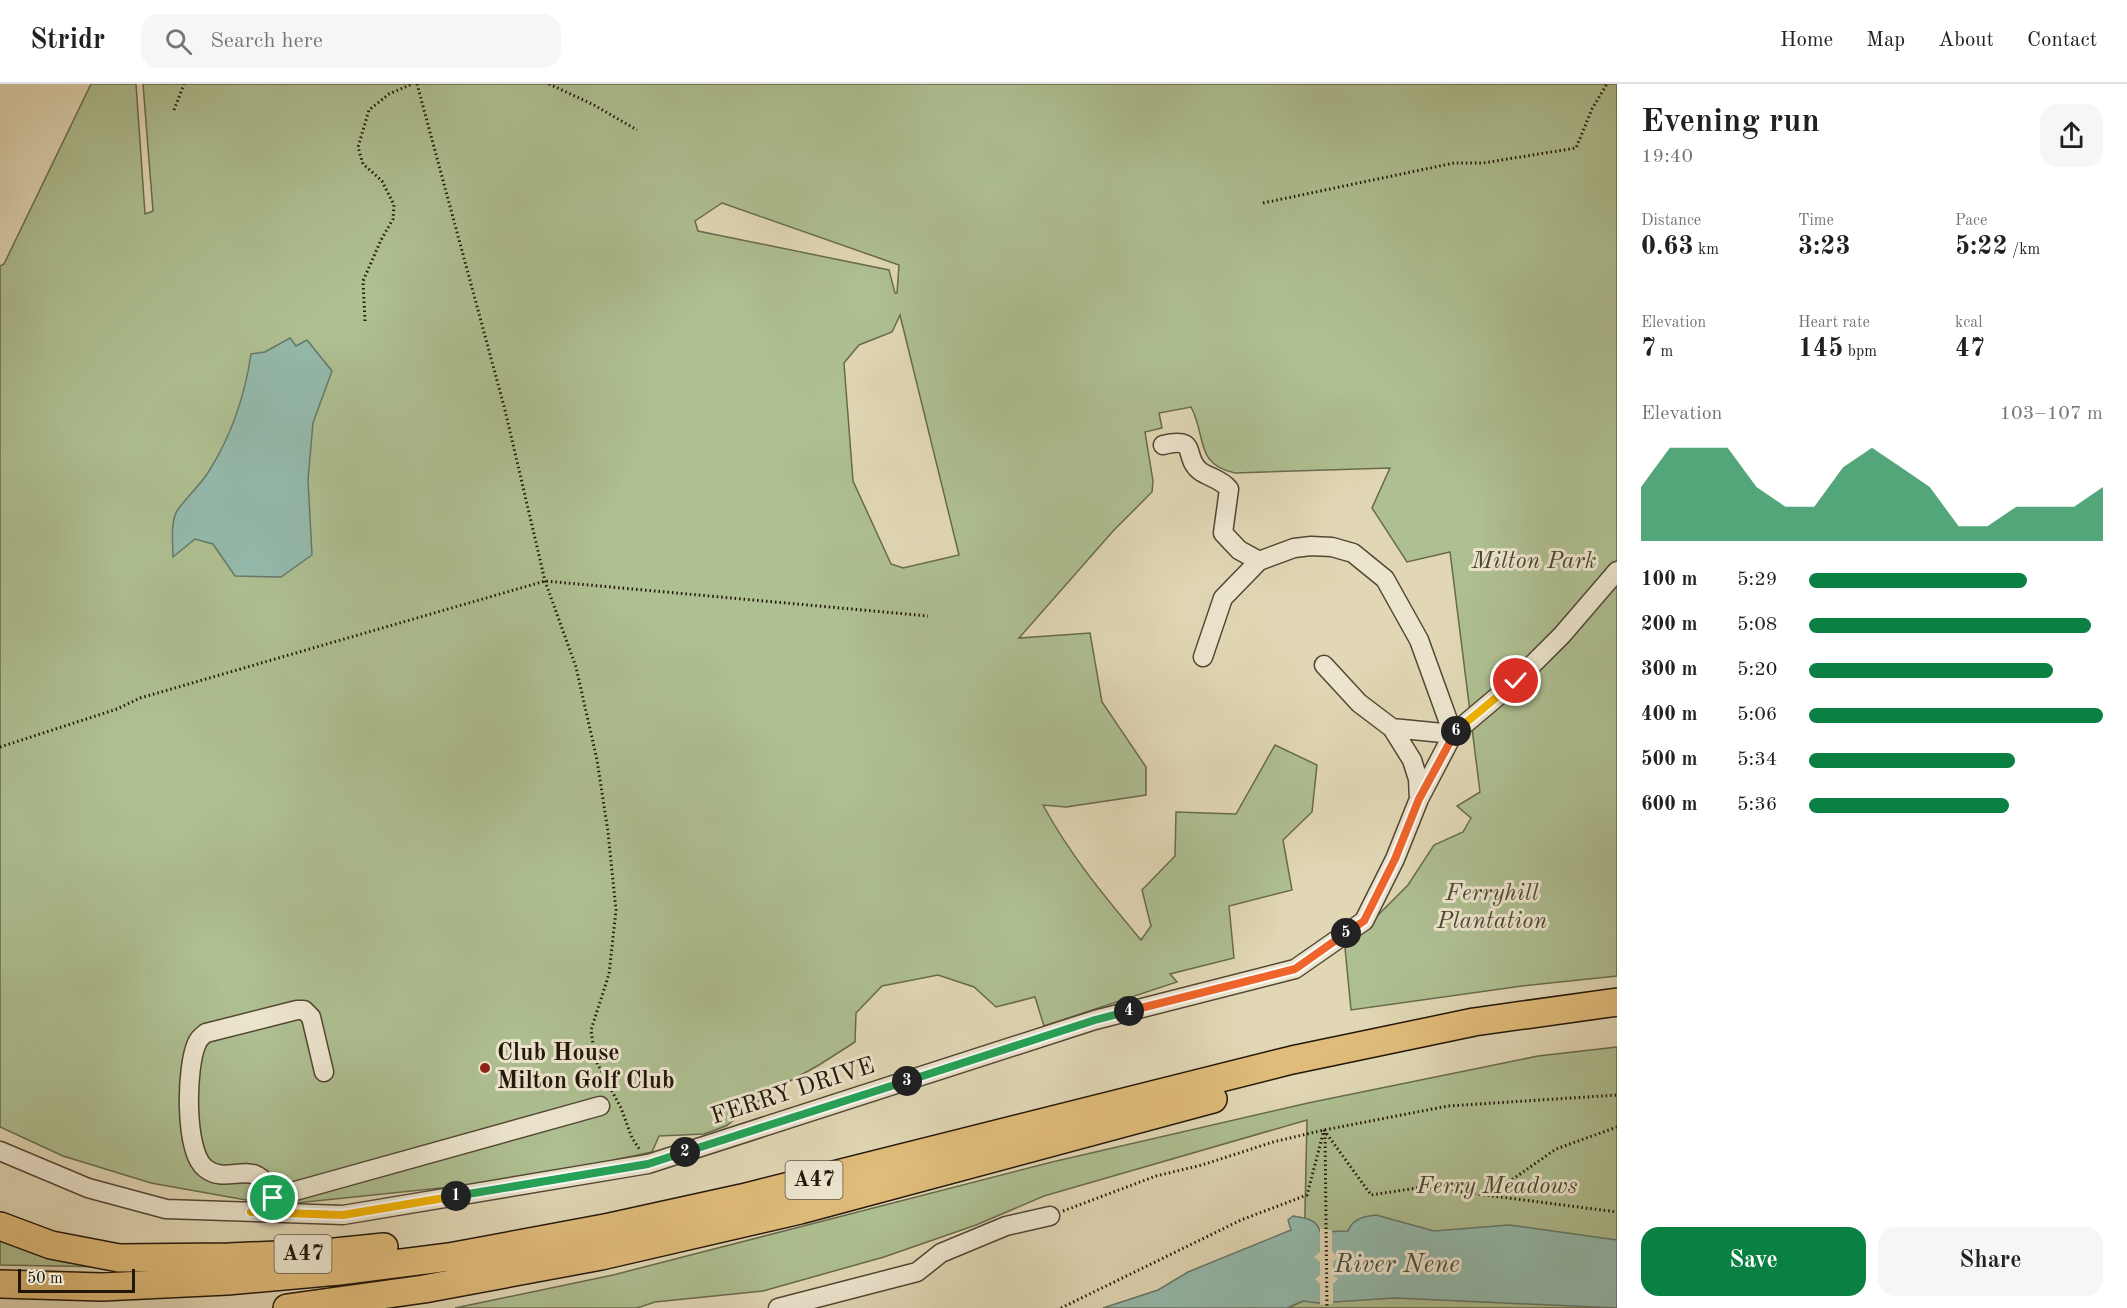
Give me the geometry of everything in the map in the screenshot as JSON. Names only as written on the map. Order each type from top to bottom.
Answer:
[{"type":"highway","name":"A47","points":[[0,1284],[102,1287],[227,1281],[339,1271],[449,1257],[610,1227],[742,1198],[1292,1060],[1474,1022],[1617,1002]]},
{"type":"highway","name":"A47","points":[[387,1308],[427,1302],[601,1256],[800,1210],[1373,1058],[1494,1036],[1617,1019]]},
{"type":"highway","name":"A47","points":[[0,1226],[51,1245],[119,1258],[325,1253],[610,1227]]},
{"type":"highway","name":"A47","points":[[287,1308],[424,1289],[601,1256]]},
{"type":"street","points":[[1163,445],[1178,441],[1187,446],[1198,470],[1224,482],[1229,489],[1223,533],[1239,550],[1259,561]]},
{"type":"street","points":[[1203,657],[1223,598],[1259,561],[1294,548],[1311,546],[1332,547],[1353,553],[1385,579],[1419,640],[1454,734],[1392,728]]},
{"type":"street","name":"FERRY DRIVE","points":[[0,1151],[88,1188],[166,1209],[343,1215],[648,1164],[1095,1020],[1295,969],[1364,921],[1395,859],[1419,799],[1454,734],[1516,681],[1569,628],[1617,571]]},
{"type":"street","points":[[1324,665],[1359,703],[1392,728],[1412,760],[1418,779],[1419,799]]},
{"type":"street","points":[[273,1198],[268,1183],[262,1177],[252,1173],[217,1173],[206,1169],[199,1161],[190,1132],[190,1076],[196,1044],[206,1033],[304,1010],[311,1017],[324,1072]]},
{"type":"street","points":[[251,1212],[273,1198],[600,1106]]},
{"type":"street","points":[[778,1308],[917,1272],[941,1253],[1006,1226],[1050,1216]]},
{"type":"path","points":[[174,110],[184,84]]},
{"type":"path","points":[[365,321],[363,281],[393,219],[394,205],[382,181],[363,164],[358,147],[369,110],[389,94],[412,84]]},
{"type":"path","points":[[417,84],[505,410],[544,580],[576,667],[597,760],[616,910],[609,974],[591,1030],[595,1059],[648,1164]]},
{"type":"path","points":[[549,84],[594,105],[637,130]]},
{"type":"path","points":[[1263,203],[1454,163],[1483,163],[1576,148],[1592,109],[1607,84]]},
{"type":"path","points":[[0,747],[117,709],[141,698],[544,580],[928,616]]},
{"type":"path","points":[[1050,1216],[1156,1176],[1202,1165],[1273,1142],[1324,1130],[1448,1106],[1617,1095]]},
{"type":"path","points":[[1488,1196],[1556,1149],[1617,1127]]},
{"type":"path","points":[[1324,1130],[1371,1195],[1423,1187],[1617,1212]]},
{"type":"path","points":[[1324,1130],[1327,1308]]},
{"type":"path","points":[[1060,1308],[1241,1220],[1306,1195],[1324,1130]]},
{"type":"green space","points":[[91,84],[136,84],[145,214],[153,211],[143,84],[1617,84],[1617,976],[1522,986],[1351,1010],[1345,948],[1408,885],[1434,845],[1463,832],[1471,818],[1457,806],[1480,792],[1450,552],[1407,562],[1372,508],[1390,468],[1235,473],[1222,469],[1207,456],[1191,407],[1159,413],[1162,428],[1145,432],[1153,481],[1152,492],[1114,530],[1019,638],[1090,633],[1102,702],[1146,767],[1146,795],[1066,807],[1043,805],[1076,858],[1141,940],[1151,926],[1142,890],[1175,856],[1176,812],[1236,814],[1275,745],[1317,765],[1312,812],[1283,840],[1292,890],[1229,906],[1234,958],[1170,974],[1177,982],[1044,1026],[1035,997],[996,1007],[974,987],[938,975],[882,986],[856,1013],[855,1042],[772,1091],[726,1126],[704,1134],[659,1136],[652,1152],[518,1180],[296,1203],[246,1200],[151,1183],[63,1156],[0,1127],[0,266],[4,264]],"holes":[[[722,203],[899,265],[897,293],[895,293],[889,270],[698,231],[695,221]],[[900,315],[959,555],[903,568],[891,564],[853,481],[844,363],[859,345],[892,332]]]},
{"type":"green space","name":"Ferry Meadows","points":[[1617,1047],[1617,1308],[1288,1308],[1303,1301],[1307,1120],[1044,1196],[976,1225],[884,1257],[763,1291],[655,1302],[637,1308],[455,1308],[613,1275],[1052,1162],[1308,1103],[1538,1056]]},
{"type":"green space","points":[[0,1238],[111,1267],[0,1265]]},
{"type":"water","points":[[290,338],[296,346],[307,340],[332,371],[313,423],[308,480],[312,555],[281,577],[235,576],[213,544],[195,539],[173,557],[173,521],[177,511],[205,476],[224,444],[241,400],[251,354],[265,352]]},
{"type":"water","name":"River Nene","points":[[1376,1215],[1434,1231],[1509,1225],[1617,1240],[1617,1308],[1395,1298],[1318,1303],[1303,1301],[1287,1308],[1103,1308],[1158,1290],[1188,1272],[1291,1230],[1288,1220],[1293,1216],[1313,1222],[1320,1232],[1348,1231],[1359,1219]]},
{"type":"pier","points":[[1318,1223],[1322,1229],[1332,1230],[1332,1251],[1338,1257],[1333,1262],[1333,1275],[1338,1279],[1333,1284],[1333,1304],[1320,1305],[1320,1284],[1315,1279],[1320,1275],[1320,1262],[1314,1257],[1320,1252]]},
{"type":"place","name":"Club House Milton Golf Club","points":[[485,1068]]},
{"type":"route","points":[[273,1198],[251,1212],[343,1215],[648,1164],[1095,1020],[1295,969],[1364,921],[1395,859],[1419,799],[1454,734],[1516,681]]},
{"type":"park label","name":"Milton Park","points":[[1534,562]]},
{"type":"park label","name":"Ferryhill Plantation","points":[[1492,908]]}]
